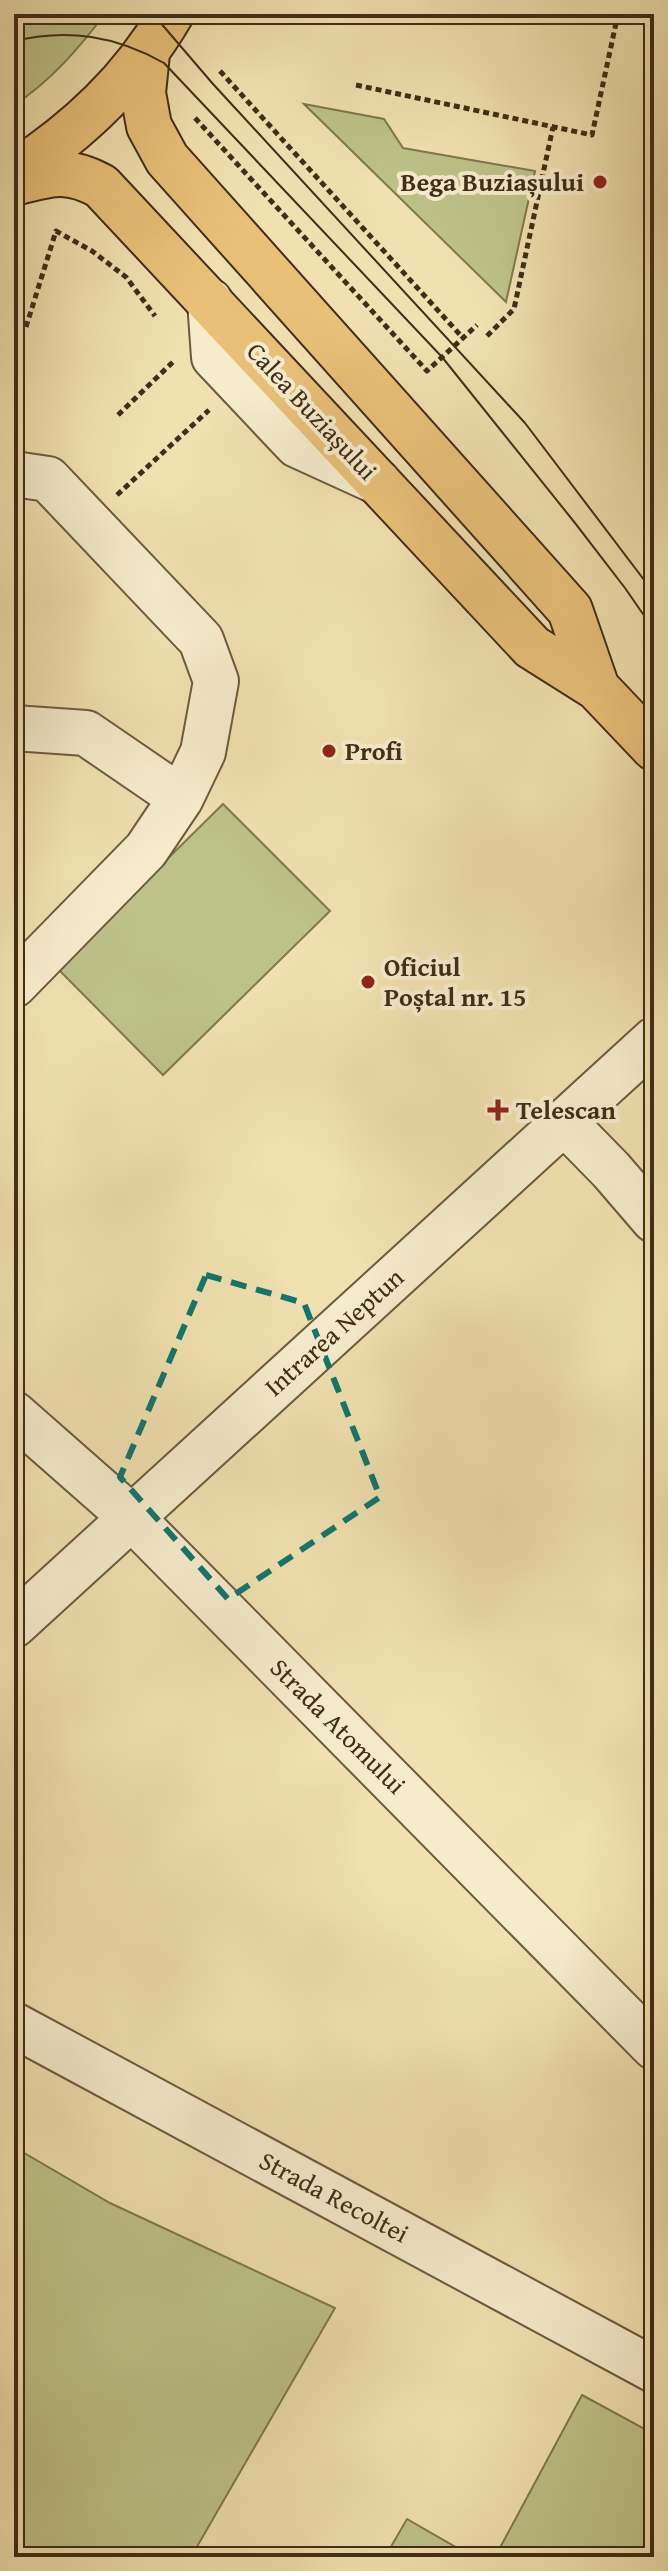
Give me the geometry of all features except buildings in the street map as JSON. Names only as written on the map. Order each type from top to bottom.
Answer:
[{"type":"main road","points":[[14,173],[52,149],[87,120],[147,53],[171,14]]},
{"type":"main road","name":"Calea Buziașului","points":[[147,53],[143,93],[149,126],[167,159],[570,610],[597,688]]},
{"type":"main road","name":"Calea Buziașului","points":[[14,183],[50,174],[71,173],[101,186],[532,647],[597,688],[654,748]]},
{"type":"street","points":[[14,474],[48,479],[89,521],[201,640],[216,681],[203,752],[181,798],[146,850],[14,985]]},
{"type":"street","points":[[14,728],[86,733],[181,798]]},
{"type":"street","name":"Intrarea Neptun","points":[[14,1625],[654,1040]]},
{"type":"street","points":[[564,1122],[654,1220]]},
{"type":"street","name":"Strada Atomului","points":[[14,1414],[131,1517],[654,2047]]},
{"type":"street","name":"Strada Recoltei","points":[[14,2025],[651,2357]]},
{"type":"path","points":[[356,85],[592,135],[618,14]]},
{"type":"path","points":[[220,71],[463,338]]},
{"type":"path","points":[[195,118],[427,371],[477,325]]},
{"type":"path","points":[[487,336],[514,309],[553,127]]},
{"type":"path","points":[[26,327],[56,231],[92,251],[126,277],[155,316]]},
{"type":"path","points":[[118,415],[181,354]]},
{"type":"path","points":[[89,521],[211,408]]},
{"type":"highlighted area","points":[[206,1275],[304,1303],[380,1497],[228,1599],[120,1477]]},
{"type":"green space","points":[[14,14],[105,14],[63,64],[14,105]]},
{"type":"green space","points":[[304,104],[384,119],[403,148],[535,171],[506,302]]},
{"type":"green space","points":[[223,804],[330,911],[163,1075],[57,968]]},
{"type":"green space","points":[[14,2147],[110,2203],[335,2308],[191,2557],[14,2557]]},
{"type":"green space","points":[[582,2395],[654,2434],[654,2557],[495,2557]]},
{"type":"green space","points":[[407,2519],[473,2557],[385,2557]]},
{"type":"tram line","points":[[153,14],[213,84],[525,423],[654,593]]},
{"type":"tram line","points":[[14,41],[53,35],[91,37],[128,46],[164,63],[442,357],[575,523],[654,630]]},
{"type":"place","name":"Bega Buziașului","points":[[600,182]]},
{"type":"place","name":"Profi","points":[[329,751]]},
{"type":"place","name":"Oficiul Poștal nr. 15","points":[[368,982]]},
{"type":"place","name":"Telescan","points":[[498,1110]]}]
